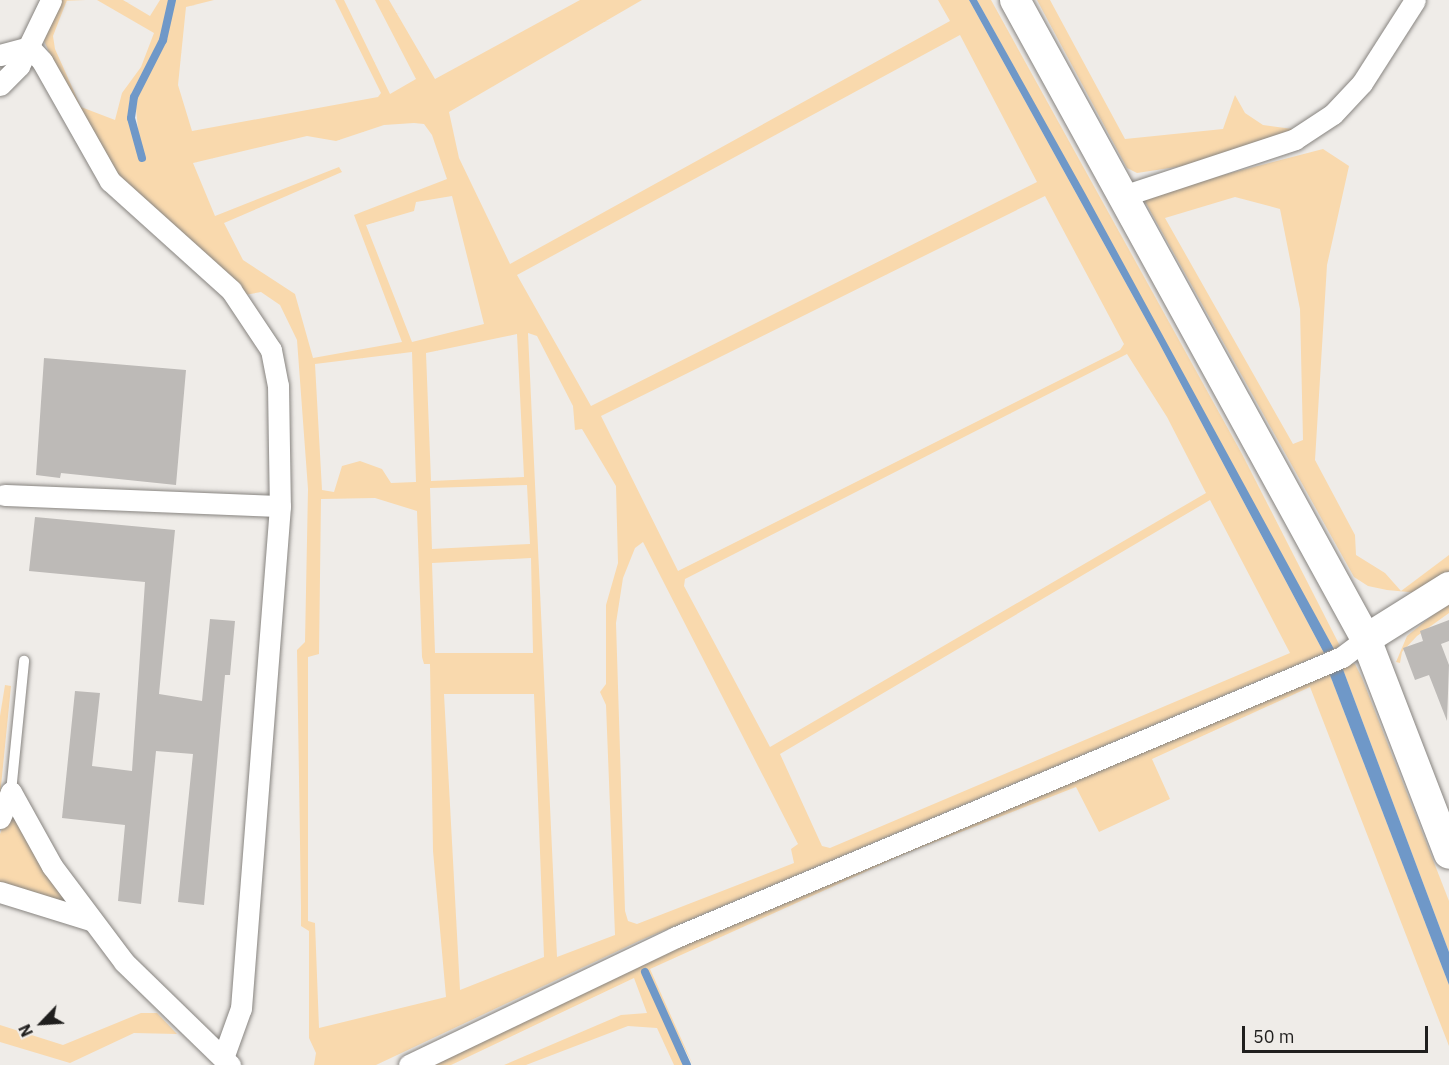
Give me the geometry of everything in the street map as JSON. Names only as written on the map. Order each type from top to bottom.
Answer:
[{"type":"main road","points":[[1015,0],[1366,639],[1449,854]]},
{"type":"main road","points":[[1366,639],[1449,587]]},
{"type":"street","points":[[0,85],[29,47],[51,0]]},
{"type":"street","points":[[1123,196],[1295,139],[1333,114],[1362,82],[1415,0]]},
{"type":"street","points":[[0,55],[29,47]]},
{"type":"street","points":[[11,792],[52,866],[124,962],[226,1061],[241,1008],[280,506],[278,385],[264,333],[231,290],[110,181],[42,61],[29,47]]},
{"type":"street","points":[[4,495],[280,506]]},
{"type":"street","points":[[409,1065],[676,937],[1342,657],[1366,639]]},
{"type":"street","points":[[0,818],[11,792]]},
{"type":"street","points":[[0,892],[93,921]]},
{"type":"lane","points":[[11,792],[24,662]]},
{"type":"shaded area","points":[[60,0],[67,0],[53,36],[55,49],[81,107],[115,120],[122,93],[141,67],[154,33],[97,0],[123,0],[150,16],[160,0],[169,0],[160,39],[130,96],[128,117],[141,160],[135,98],[164,40],[174,0],[214,0],[186,7],[178,85],[192,131],[378,97],[381,93],[335,0],[344,0],[390,94],[416,79],[375,0],[389,0],[435,79],[580,0],[642,0],[449,112],[459,158],[510,264],[950,21],[938,0],[969,0],[1159,343],[1324,653],[641,940],[376,1065],[314,1065],[316,1053],[309,1038],[309,931],[301,926],[297,650],[305,642],[308,489],[297,340],[280,305],[261,292],[245,295],[115,178],[85,128],[44,41]],"holes":[[[960,35],[1037,182],[591,406],[517,275]],[[424,124],[432,135],[447,179],[354,215],[402,342],[313,358],[295,294],[243,260],[224,223],[342,172],[339,167],[215,216],[193,163],[307,136],[336,141],[384,125]],[[452,196],[484,324],[412,342],[366,225],[414,211],[416,202]],[[1045,196],[1124,344],[1120,350],[678,571],[601,416]],[[528,333],[537,336],[573,406],[575,430],[582,429],[616,486],[618,563],[606,605],[606,684],[600,692],[606,705],[615,935],[557,957]],[[517,334],[524,477],[431,481],[426,353]],[[412,352],[416,482],[391,483],[382,469],[360,461],[342,466],[334,492],[322,490],[315,364]],[[1127,354],[1167,417],[1206,493],[770,747],[684,586],[685,579]],[[527,485],[530,544],[432,549],[430,488]],[[375,498],[417,511],[422,657],[424,664],[430,664],[433,851],[446,997],[319,1028],[315,923],[308,921],[308,657],[319,654],[321,499]],[[1210,500],[1290,653],[830,848],[822,846],[780,754]],[[643,542],[798,844],[791,849],[794,863],[637,924],[628,921],[625,911],[616,623],[623,578],[635,548]],[[531,558],[533,653],[435,653],[432,563]],[[444,694],[534,694],[544,957],[460,990]]]},
{"type":"shaded area","points":[[977,0],[991,0],[1242,454],[1340,646],[1334,649],[1320,625]]},
{"type":"shaded area","points":[[1037,0],[1050,0],[1125,139],[1223,129],[1235,95],[1245,113],[1263,125],[1300,130],[1196,164],[1137,173],[1127,168]]},
{"type":"shaded area","points":[[1323,149],[1349,166],[1327,265],[1315,460],[1355,535],[1356,555],[1385,573],[1401,591],[1449,555],[1449,571],[1419,593],[1387,590],[1368,586],[1354,577],[1142,196]],"holes":[[[1235,197],[1280,209],[1300,309],[1303,440],[1293,444],[1165,218]]]},
{"type":"shaded area","points":[[1449,602],[1449,613],[1417,636],[1402,652],[1400,663],[1396,662],[1407,636]]},
{"type":"shaded area","points":[[1348,662],[1355,664],[1362,678],[1449,901],[1449,952],[1341,664]]},
{"type":"shaded area","points":[[1328,670],[1449,985],[1449,1046],[1310,687],[1152,759],[1170,799],[1099,832],[1076,787],[907,853],[650,969],[693,1065],[644,970],[685,1065],[674,1065],[657,1028],[628,1026],[526,1065],[504,1065],[621,1015],[647,1013],[634,978],[451,1065],[429,1065],[755,911]]},
{"type":"shaded area","points":[[5,685],[11,686],[0,796],[0,716]]},
{"type":"shaded area","points":[[11,806],[75,912],[0,887],[0,834]]},
{"type":"shaded area","points":[[141,1013],[157,1013],[177,1034],[134,1033],[70,1063],[0,1042],[0,1025],[63,1045]]},
{"type":"water","points":[[969,0],[977,0],[1334,649],[1324,653],[1159,343]]},
{"type":"water","points":[[1341,664],[1449,952],[1449,985],[1328,670]]},
{"type":"building","points":[[44,358],[186,370],[176,485],[61,473],[60,478],[36,475]]},
{"type":"building","points":[[35,517],[175,530],[159,694],[202,701],[210,619],[235,621],[230,675],[225,675],[204,905],[178,902],[193,754],[156,751],[141,904],[118,901],[125,825],[62,818],[75,691],[100,693],[92,766],[132,771],[145,582],[29,571]]},
{"type":"building","points":[[1449,620],[1449,641],[1441,644],[1449,665],[1447,721],[1429,675],[1415,680],[1403,648],[1423,641],[1420,631]]},
{"type":"waterway","points":[[142,158],[131,118],[134,97],[163,40],[172,0]]},
{"type":"waterway","points":[[645,972],[687,1065]]}]
